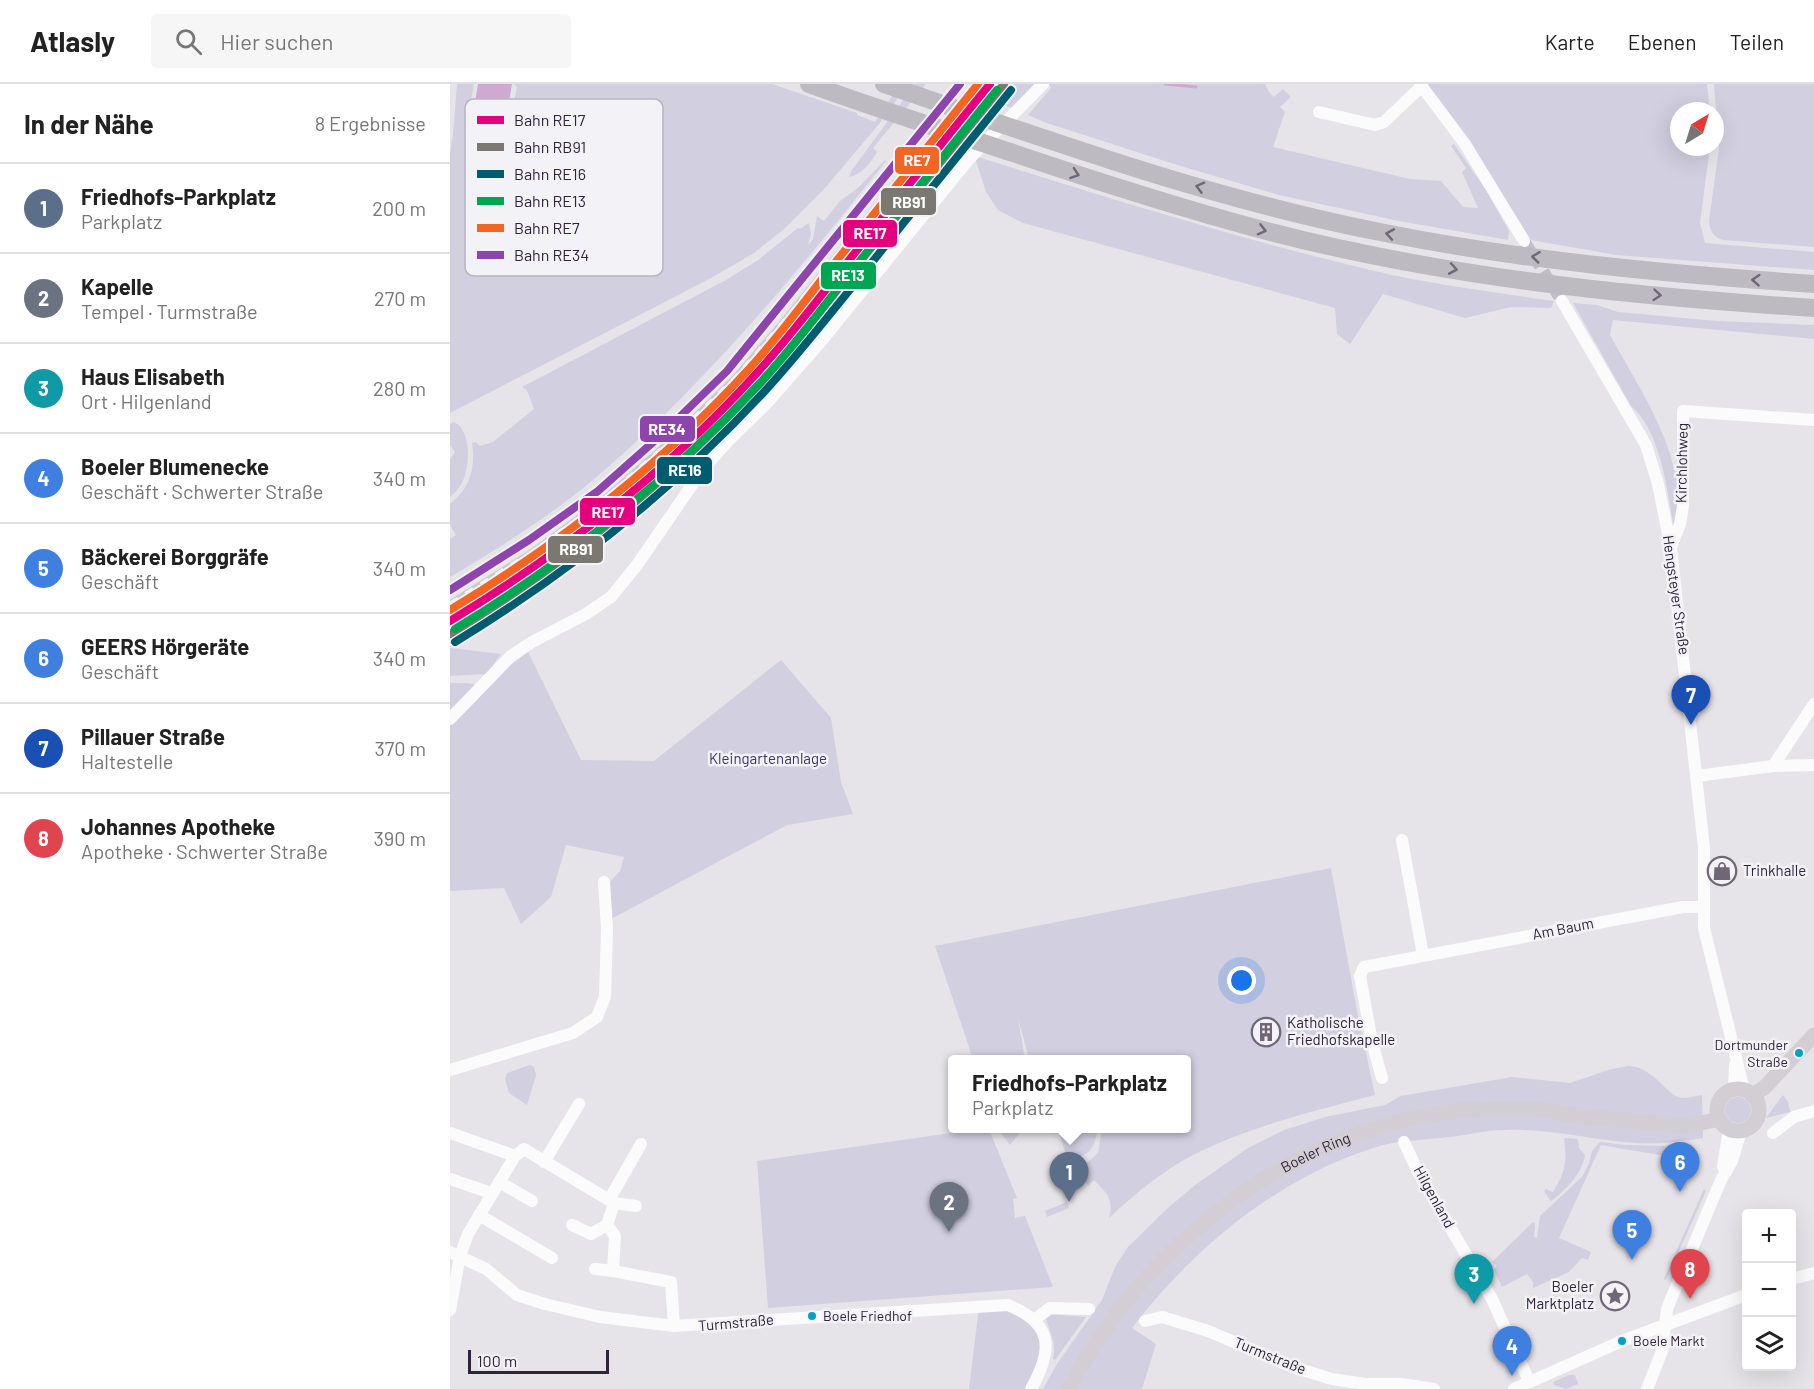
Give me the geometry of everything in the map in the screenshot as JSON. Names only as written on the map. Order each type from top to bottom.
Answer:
[{"type":"highway","points":[[809,84],[1096,182],[1260,230],[1377,256],[1516,280],[1599,290],[1814,308]]},
{"type":"highway","points":[[884,84],[1172,179],[1270,206],[1384,233],[1649,272],[1814,284]]},
{"type":"main road","points":[[1747,1095],[1759,1113],[1755,1123],[1727,1122],[1724,1095],[1747,1095],[1764,1088],[1814,1035]]},
{"type":"main road","name":"Boeler Ring","points":[[1069,1389],[1080,1367],[1117,1312],[1151,1272],[1194,1230],[1245,1191],[1299,1160],[1339,1141],[1394,1123],[1450,1112],[1486,1109],[1534,1109],[1601,1119],[1656,1122],[1727,1122]]},
{"type":"street","points":[[450,719],[511,656],[532,642],[586,614],[610,597],[637,565],[703,470],[728,441],[767,403],[816,347],[969,159],[1043,84]]},
{"type":"street","points":[[1319,112],[1375,125],[1384,122],[1421,85],[1465,144],[1524,241]]},
{"type":"street","name":"Hengsteyer Straße","points":[[1562,301],[1646,445],[1659,484],[1671,549],[1697,776],[1705,859],[1704,928],[1747,1095]]},
{"type":"street","name":"Kirchlohweg","points":[[1671,549],[1680,524],[1683,506],[1683,411],[1814,420]]},
{"type":"street","points":[[1773,766],[1814,704]]},
{"type":"street","points":[[1697,776],[1773,766],[1814,765]]},
{"type":"street","points":[[1402,840],[1423,955]]},
{"type":"street","points":[[450,1071],[573,1033],[597,1017],[605,996],[607,928],[604,882]]},
{"type":"street","name":"Am Baum","points":[[1382,1078],[1372,1042],[1360,976],[1362,969],[1368,965],[1683,907],[1703,907]]},
{"type":"street","points":[[544,1162],[579,1104]]},
{"type":"street","points":[[1773,1133],[1794,1117],[1814,1111]]},
{"type":"street","points":[[1647,1389],[1662,1351],[1671,1299],[1721,1180],[1727,1122]]},
{"type":"street","points":[[450,1133],[515,1156]]},
{"type":"street","name":"Hilgenland","points":[[1404,1142],[1419,1174],[1492,1299],[1529,1381]]},
{"type":"street","points":[[613,1271],[615,1236],[607,1225],[611,1202],[640,1144]]},
{"type":"street","points":[[450,1310],[455,1254],[515,1156],[524,1149],[611,1202],[636,1206]]},
{"type":"street","points":[[450,1179],[491,1193]]},
{"type":"street","points":[[499,1182],[532,1201]]},
{"type":"street","points":[[479,1215],[552,1258]]},
{"type":"street","points":[[572,1225],[591,1234],[607,1225]]},
{"type":"street","name":"Turmstraße","points":[[455,1254],[486,1269],[517,1295],[600,1317],[674,1326],[1008,1305],[1024,1312],[1034,1320]]},
{"type":"street","points":[[595,1269],[671,1282],[674,1326]]},
{"type":"street","points":[[1796,1278],[1814,1273]]},
{"type":"street","points":[[1514,1389],[1622,1341],[1742,1297]]},
{"type":"street","points":[[1031,1389],[1045,1362],[1047,1350],[1042,1332],[1034,1320],[1050,1308],[1089,1309]]},
{"type":"street","name":"Turmstraße","points":[[1145,1321],[1162,1317],[1208,1332],[1293,1367],[1332,1379],[1434,1389]]},
{"type":"green space","points":[[457,84],[474,84],[471,99],[465,99],[465,276],[663,276],[663,99],[515,99],[517,87],[514,84],[772,84],[857,113],[875,122],[900,84],[908,84],[879,124],[825,188],[784,229],[754,253],[711,278],[450,413],[450,154]]},
{"type":"green space","points":[[915,84],[926,84],[873,148],[877,152],[868,164],[858,174],[849,177],[852,170]]},
{"type":"green space","points":[[1013,84],[1034,84],[1012,108],[999,103]]},
{"type":"green space","points":[[1049,84],[1265,84],[1274,97],[1283,89],[1291,97],[1280,107],[1285,112],[1273,147],[1410,179],[1441,181],[1463,207],[1478,208],[1462,172],[1466,168],[1451,146],[1454,144],[1486,190],[1509,231],[1508,240],[1399,221],[1279,195],[1044,122],[1028,115],[1051,88]]},
{"type":"green space","points":[[1427,84],[1707,84],[1709,102],[1670,102],[1670,156],[1709,156],[1700,223],[1705,243],[1814,252],[1814,270],[1616,255],[1531,240],[1468,139]]},
{"type":"green space","points":[[1714,84],[1814,84],[1814,247],[1723,240],[1713,233],[1709,221],[1718,156],[1724,156],[1724,102],[1715,102]]},
{"type":"green space","points":[[978,157],[1184,220],[1340,263],[1432,283],[1554,301],[1551,308],[1511,307],[1465,318],[1383,294],[1350,344],[1337,334],[1335,308],[1023,223],[998,210],[986,192],[976,161]]},
{"type":"green space","points":[[885,160],[747,328],[711,368],[634,444],[577,493],[524,531],[450,577],[450,539],[456,535],[450,525],[450,504],[462,492],[470,477],[473,461],[472,443],[476,442],[480,446],[493,442],[534,409],[527,390],[522,387],[726,280],[758,260],[798,228],[809,223],[811,234],[808,245],[813,239],[817,216],[824,221],[840,201],[858,188]]},
{"type":"green space","points":[[1573,303],[1597,305],[1618,312],[1717,321],[1814,325],[1814,339],[1613,320],[1610,335],[1656,420],[1674,471],[1679,472],[1679,503],[1674,530],[1662,464],[1650,431],[1631,406]]},
{"type":"green space","points":[[454,422],[464,432],[468,456],[463,481],[450,497],[450,460],[455,452],[450,445],[450,424]]},
{"type":"green space","points":[[450,648],[501,654],[486,674],[450,676]]},
{"type":"green space","name":"Kleingartenanlage","points":[[528,652],[581,760],[654,761],[781,660],[831,718],[841,782],[853,814],[787,825],[609,920],[608,884],[620,871],[624,857],[566,845],[551,897],[521,924],[504,888],[450,891],[450,683],[488,687],[504,670]]},
{"type":"green space","points":[[1331,868],[1375,1095],[1282,1120],[1193,1155],[1160,1176],[1109,1218],[1111,1206],[1108,1197],[1094,1180],[1088,1186],[1080,1169],[1098,1153],[1101,1133],[1191,1133],[1191,1055],[1028,1055],[1018,1018],[1024,1055],[972,1055],[935,946]]},
{"type":"green space","points":[[530,1065],[534,1067],[536,1075],[527,1105],[509,1093],[505,1079],[507,1073]]},
{"type":"green space","points":[[1628,1066],[1646,1071],[1676,1096],[1684,1098],[1702,1095],[1703,1138],[1644,1143],[1553,1132],[1497,1130],[1392,1143],[1338,1161],[1271,1197],[1239,1220],[1182,1270],[1156,1299],[1132,1328],[1156,1344],[1142,1389],[1043,1389],[1057,1364],[1102,1300],[1115,1267],[1127,1248],[1195,1185],[1248,1148],[1284,1130],[1325,1117],[1385,1105],[1401,1096],[1512,1077],[1570,1083]]},
{"type":"green space","points":[[1783,1095],[1788,1102],[1790,1112],[1766,1118]]},
{"type":"green space","points":[[1738,1097],[1747,1101],[1751,1110],[1747,1119],[1738,1123],[1729,1119],[1725,1110],[1729,1101]]},
{"type":"green space","points":[[950,1133],[991,1133],[1017,1198],[1013,1199],[1015,1218],[1025,1216],[1053,1287],[768,1308],[757,1161]]},
{"type":"green space","points":[[1001,1133],[1020,1133],[1010,1145]]},
{"type":"green space","points":[[1059,1133],[1097,1133],[1092,1147],[1086,1154],[1068,1161]]},
{"type":"green space","points":[[1564,1138],[1578,1139],[1579,1148],[1585,1155],[1581,1169],[1562,1192],[1551,1201],[1544,1191],[1546,1189],[1553,1192],[1561,1178],[1565,1160]]},
{"type":"green space","points":[[1600,1142],[1673,1146],[1672,1157],[1601,1145],[1559,1238],[1591,1252],[1588,1260],[1582,1258],[1569,1272],[1533,1288],[1533,1282],[1527,1274],[1502,1287],[1494,1270],[1497,1266],[1492,1262],[1533,1222],[1535,1224],[1534,1237],[1537,1238],[1540,1216],[1582,1177],[1592,1151]]},
{"type":"green space","points":[[1704,1189],[1706,1191],[1666,1280],[1664,1279]]},
{"type":"green space","points":[[1067,1202],[1069,1208],[1047,1217],[1045,1211]]},
{"type":"green space","points":[[979,1307],[1025,1312],[1045,1341],[1031,1389],[969,1389]]},
{"type":"green space","points":[[1050,1314],[1086,1317],[1055,1360],[1046,1318]]},
{"type":"green space","points":[[1569,1375],[1575,1375],[1578,1384],[1566,1389],[1554,1385],[1553,1382]]},
{"type":"shaded area","points":[[478,84],[512,84],[510,99],[476,99]]},
{"type":"waterway","points":[[1165,84],[1196,87]]},
{"type":"tunnel","points":[[1524,241],[1562,301]]},
{"type":"railway","points":[[450,603],[534,550],[603,499],[666,444],[735,377],[779,326],[974,84]]},
{"type":"rail line","name":"RE34","points":[[450,590],[529,540],[598,491],[660,436],[727,371],[960,84]]},
{"type":"rail line","name":"RE7","points":[[450,610],[531,558],[609,500],[717,403],[771,344],[978,84]]},
{"type":"rail line","name":"RE17","points":[[450,621],[573,539],[650,477],[722,410],[794,330],[990,84]]},
{"type":"rail line","name":"RB91","points":[[450,634],[533,580],[612,521],[687,457],[723,422],[783,357],[1004,84]]},
{"type":"rail line","name":"RE13","points":[[455,629],[537,575],[616,516],[691,452],[727,417],[794,344],[997,90]]},
{"type":"rail line","name":"RE16","points":[[455,642],[538,587],[618,528],[730,428],[803,347],[1011,90]]},
{"type":"place","name":"Pillauer Straße","points":[[1691,725]]},
{"type":"place","name":"Trinkhalle","points":[[1722,871]]},
{"type":"place","name":"Katholische Friedhofskapelle","points":[[1266,1032]]},
{"type":"place","name":"Dortmunder Straße","points":[[1799,1053]]},
{"type":"place","name":"GEERS Hörgeräte","points":[[1680,1192]]},
{"type":"place","name":"Friedhofs-Parkplatz","points":[[1069,1202]]},
{"type":"place","name":"Kapelle","points":[[949,1232]]},
{"type":"place","name":"Bäckerei Borggräfe","points":[[1632,1260]]},
{"type":"place","name":"Boeler Marktplatz","points":[[1615,1296]]},
{"type":"place","name":"Johannes Apotheke","points":[[1690,1299]]},
{"type":"place","name":"Haus Elisabeth","points":[[1474,1304]]},
{"type":"place","name":"Boele Friedhof","points":[[812,1316]]},
{"type":"place","name":"Boele Markt","points":[[1622,1341]]},
{"type":"place","name":"Boeler Blumenecke","points":[[1512,1376]]}]
